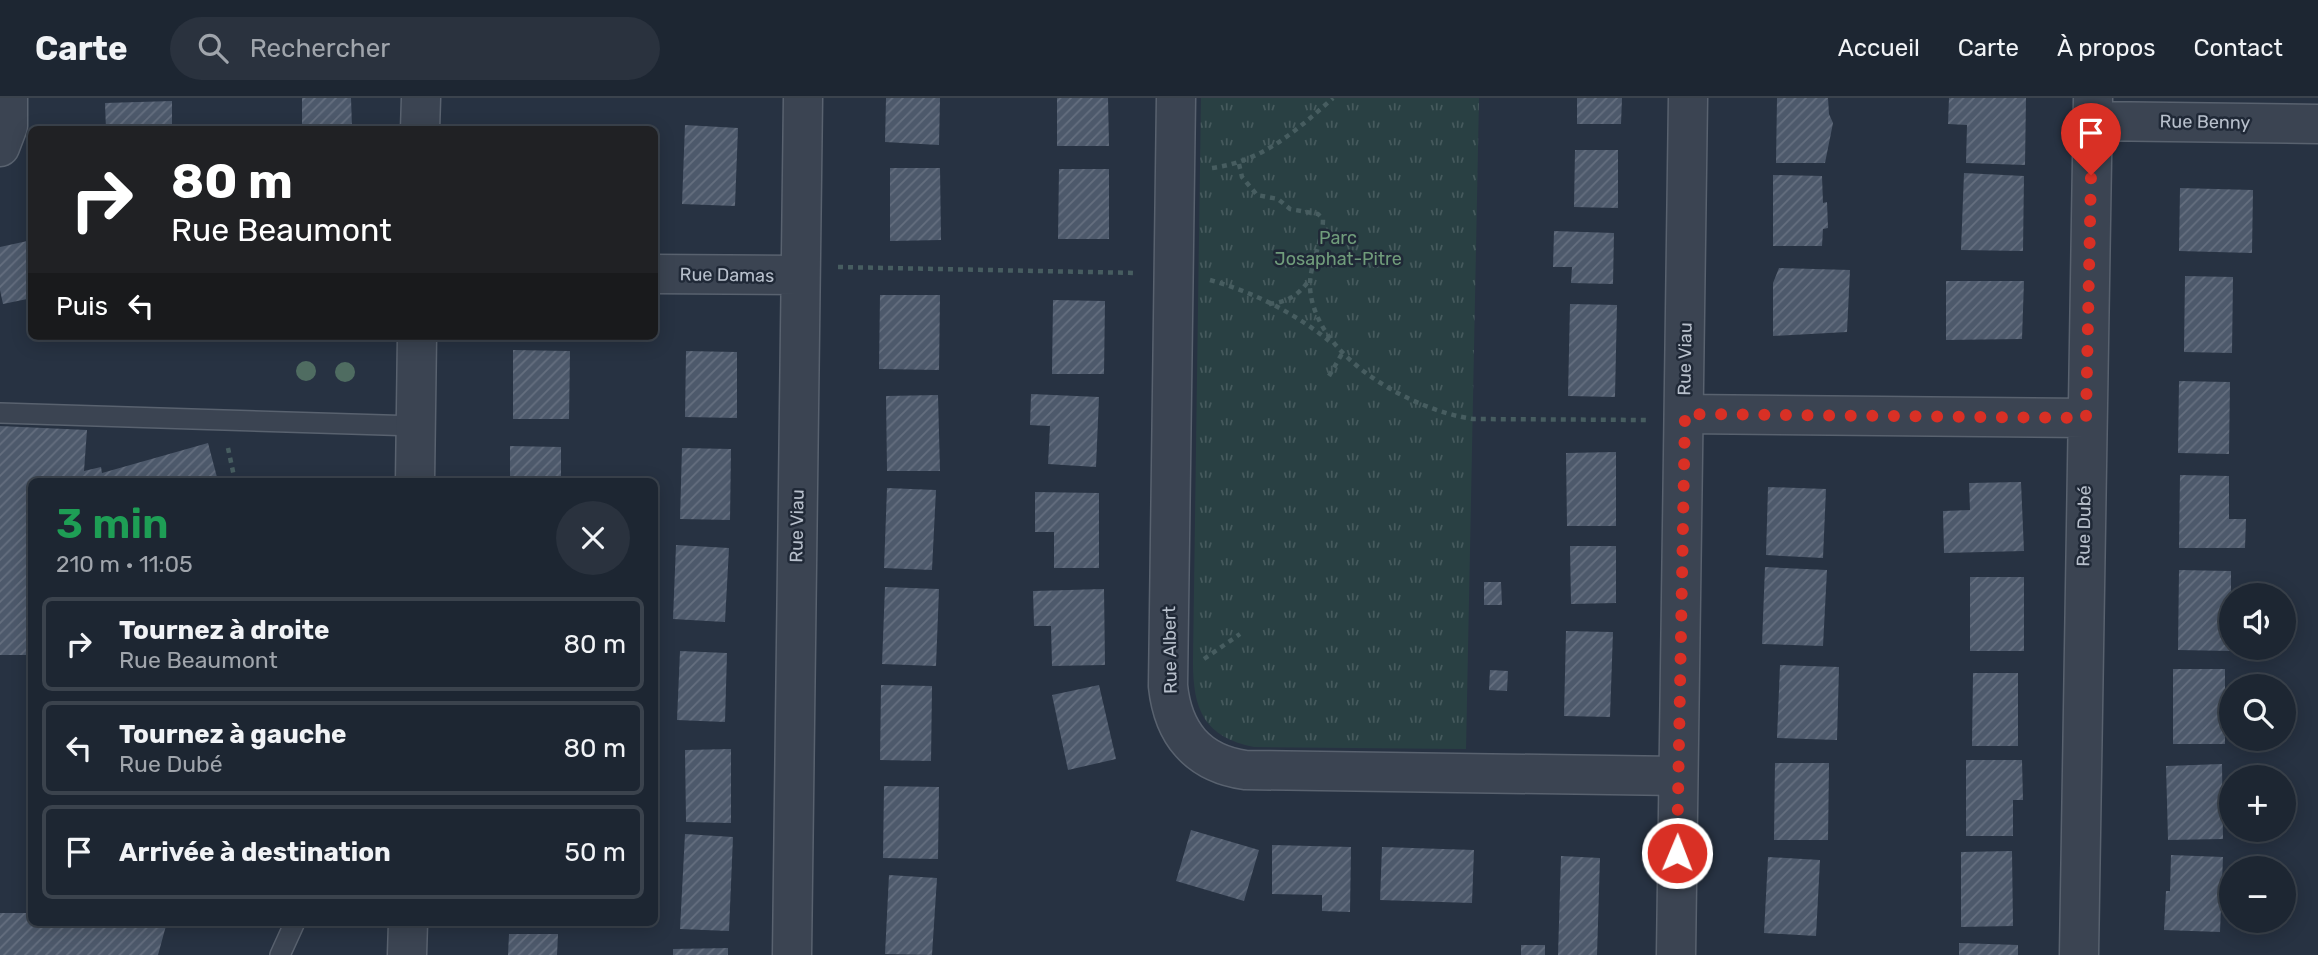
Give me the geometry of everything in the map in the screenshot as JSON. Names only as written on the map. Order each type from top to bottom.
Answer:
[{"type":"street","points":[[0,147],[8,125],[8,98]]},
{"type":"street","points":[[420,126],[421,98]]},
{"type":"street","name":"Rue Viau","points":[[792,955],[813,271],[803,98]]},
{"type":"street","name":"Rue Albert","points":[[1176,98],[1168,686],[1174,715],[1187,739],[1212,762],[1245,770],[1678,776]]},
{"type":"street","name":"Rue Viau","points":[[1676,955],[1678,776],[1671,417],[1688,98]]},
{"type":"street","name":"Rue Benny","points":[[2093,110],[2318,124]]},
{"type":"street","name":"Rue Dubé","points":[[2079,955],[2093,110]]},
{"type":"street","name":"Rue Damas","points":[[658,274],[813,271]]},
{"type":"street","points":[[415,478],[417,340]]},
{"type":"street","points":[[1671,417],[2086,418]]},
{"type":"street","points":[[407,955],[408,926]]},
{"type":"lane","points":[[0,413],[416,426]]},
{"type":"lane","points":[[281,955],[293,926]]},
{"type":"path","points":[[1209,169],[1239,164],[1289,135],[1333,98]]},
{"type":"path","points":[[1239,164],[1242,177],[1257,195],[1278,199],[1290,209],[1318,214],[1323,219],[1323,231],[1311,278],[1315,309],[1324,331],[1335,346]]},
{"type":"path","points":[[813,271],[1149,274]]},
{"type":"path","points":[[1200,277],[1248,292],[1308,324],[1386,386],[1418,402],[1465,418],[1671,417]]},
{"type":"path","points":[[1268,304],[1281,303],[1295,296],[1311,278]]},
{"type":"path","points":[[1329,376],[1343,352]]},
{"type":"path","points":[[228,444],[234,478]]},
{"type":"green space","name":"Parc Josaphat-Pitre","points":[[1201,98],[1479,98],[1466,749],[1254,747],[1223,736],[1205,719],[1199,707],[1193,662]]},
{"type":"building","points":[[302,98],[351,98],[352,126],[302,126]]},
{"type":"building","points":[[886,98],[940,98],[939,145],[885,142]]},
{"type":"building","points":[[1057,98],[1108,98],[1109,146],[1057,146]]},
{"type":"building","points":[[1577,98],[1622,98],[1621,124],[1577,124]]},
{"type":"building","points":[[1777,98],[1828,98],[1829,114],[1833,123],[1825,163],[1776,163]]},
{"type":"building","points":[[1949,98],[2026,98],[2025,165],[1966,163],[1967,125],[1948,124]]},
{"type":"building","points":[[172,101],[172,126],[106,126],[105,103]]},
{"type":"building","points":[[520,124],[568,124],[568,126]]},
{"type":"building","points":[[685,125],[738,128],[735,206],[682,204]]},
{"type":"building","points":[[1575,150],[1618,150],[1618,208],[1574,207]]},
{"type":"building","points":[[890,168],[940,168],[941,240],[890,241]]},
{"type":"building","points":[[1059,169],[1109,169],[1109,239],[1058,239]]},
{"type":"building","points":[[1964,173],[2024,176],[2023,251],[1961,250]]},
{"type":"building","points":[[1773,175],[1822,176],[1823,203],[1827,202],[1828,228],[1823,229],[1822,246],[1773,246]]},
{"type":"building","points":[[2180,188],[2253,190],[2252,253],[2179,251]]},
{"type":"building","points":[[1554,231],[1614,233],[1613,284],[1571,283],[1572,267],[1553,267]]},
{"type":"building","points":[[28,241],[28,299],[3,304],[0,290],[0,247]]},
{"type":"building","points":[[1779,268],[1850,270],[1847,332],[1773,336],[1773,283]]},
{"type":"building","points":[[2185,276],[2233,277],[2232,353],[2184,352]]},
{"type":"building","points":[[1946,281],[2024,281],[2022,339],[1946,340]]},
{"type":"building","points":[[880,295],[940,295],[939,370],[879,369]]},
{"type":"building","points":[[1053,300],[1105,301],[1104,374],[1052,374]]},
{"type":"building","points":[[1570,304],[1617,305],[1615,397],[1568,396]]},
{"type":"building","points":[[513,350],[570,351],[569,419],[513,419]]},
{"type":"building","points":[[686,351],[737,352],[737,418],[685,417]]},
{"type":"building","points":[[2179,381],[2230,382],[2229,454],[2178,453]]},
{"type":"building","points":[[1031,394],[1099,397],[1096,467],[1048,464],[1050,426],[1030,425]]},
{"type":"building","points":[[938,395],[940,471],[887,471],[886,396]]},
{"type":"building","points":[[0,426],[87,430],[84,471],[101,467],[102,473],[208,443],[217,478],[28,478],[28,655],[0,655]]},
{"type":"building","points":[[510,446],[561,447],[561,478],[510,478]]},
{"type":"building","points":[[682,448],[731,449],[730,520],[680,519]]},
{"type":"building","points":[[1616,452],[1616,526],[1567,526],[1566,453]]},
{"type":"building","points":[[2180,475],[2229,476],[2229,519],[2246,519],[2245,548],[2179,548]]},
{"type":"building","points":[[2021,482],[2024,551],[1944,553],[1943,511],[1970,510],[1969,483]]},
{"type":"building","points":[[1768,487],[1826,489],[1823,558],[1766,555]]},
{"type":"building","points":[[887,488],[936,490],[932,570],[884,568]]},
{"type":"building","points":[[1035,492],[1099,493],[1099,568],[1054,568],[1054,532],[1035,532]]},
{"type":"building","points":[[676,545],[729,548],[725,622],[673,619]]},
{"type":"building","points":[[1570,546],[1616,546],[1616,603],[1571,604]]},
{"type":"building","points":[[1765,567],[1827,570],[1823,646],[1762,644]]},
{"type":"building","points":[[2179,570],[2231,571],[2231,583],[2219,583],[2219,651],[2178,650]]},
{"type":"building","points":[[1970,577],[2024,577],[2024,651],[1970,651]]},
{"type":"building","points":[[1484,582],[1501,582],[1502,605],[1484,605]]},
{"type":"building","points":[[885,587],[939,589],[936,666],[882,664]]},
{"type":"building","points":[[1104,589],[1105,665],[1052,666],[1051,626],[1034,626],[1033,591]]},
{"type":"building","points":[[1566,631],[1613,632],[1610,717],[1564,716]]},
{"type":"building","points":[[680,651],[727,653],[725,722],[677,720]]},
{"type":"building","points":[[1780,665],[1839,667],[1837,740],[1777,738]]},
{"type":"building","points":[[2173,669],[2225,669],[2225,674],[2219,674],[2219,744],[2173,744]]},
{"type":"building","points":[[1490,670],[1508,671],[1507,691],[1489,690]]},
{"type":"building","points":[[1973,673],[2018,673],[2018,746],[1972,746]]},
{"type":"building","points":[[881,685],[932,686],[931,761],[880,760]]},
{"type":"building","points":[[1099,685],[1116,759],[1068,770],[1052,695]]},
{"type":"building","points":[[731,749],[731,823],[686,822],[685,750]]},
{"type":"building","points":[[1966,760],[2022,760],[2023,800],[2013,800],[2013,836],[1966,836]]},
{"type":"building","points":[[1775,763],[1829,763],[1828,840],[1774,840]]},
{"type":"building","points":[[2222,764],[2219,765],[2219,839],[2168,840],[2166,766]]},
{"type":"building","points":[[884,786],[939,787],[938,859],[883,858]]},
{"type":"building","points":[[1191,830],[1259,850],[1244,901],[1176,881]]},
{"type":"building","points":[[685,834],[733,837],[729,931],[680,929]]},
{"type":"building","points":[[1272,845],[1351,847],[1350,912],[1322,911],[1322,895],[1272,894]]},
{"type":"building","points":[[1382,847],[1474,850],[1472,903],[1380,900]]},
{"type":"building","points":[[2012,851],[2013,926],[1961,927],[1961,852]]},
{"type":"building","points":[[2171,855],[2219,857],[2219,932],[2164,930],[2166,891],[2170,891]]},
{"type":"building","points":[[1561,856],[1600,858],[1597,955],[1558,955]]},
{"type":"building","points":[[1768,857],[1820,860],[1816,936],[1764,933]]},
{"type":"building","points":[[889,875],[937,878],[932,955],[885,954]]},
{"type":"building","points":[[0,913],[28,913],[28,926],[166,926],[158,955],[0,955]]},
{"type":"building","points":[[509,934],[558,934],[557,955],[508,955]]},
{"type":"building","points":[[1959,943],[2018,945],[2018,955],[1959,955]]},
{"type":"building","points":[[1521,945],[1545,945],[1545,955],[1521,955]]},
{"type":"building","points":[[728,948],[728,955],[673,955],[673,949]]},
{"type":"route","points":[[1677,853],[1685,414],[2086,418],[2091,175]]}]
